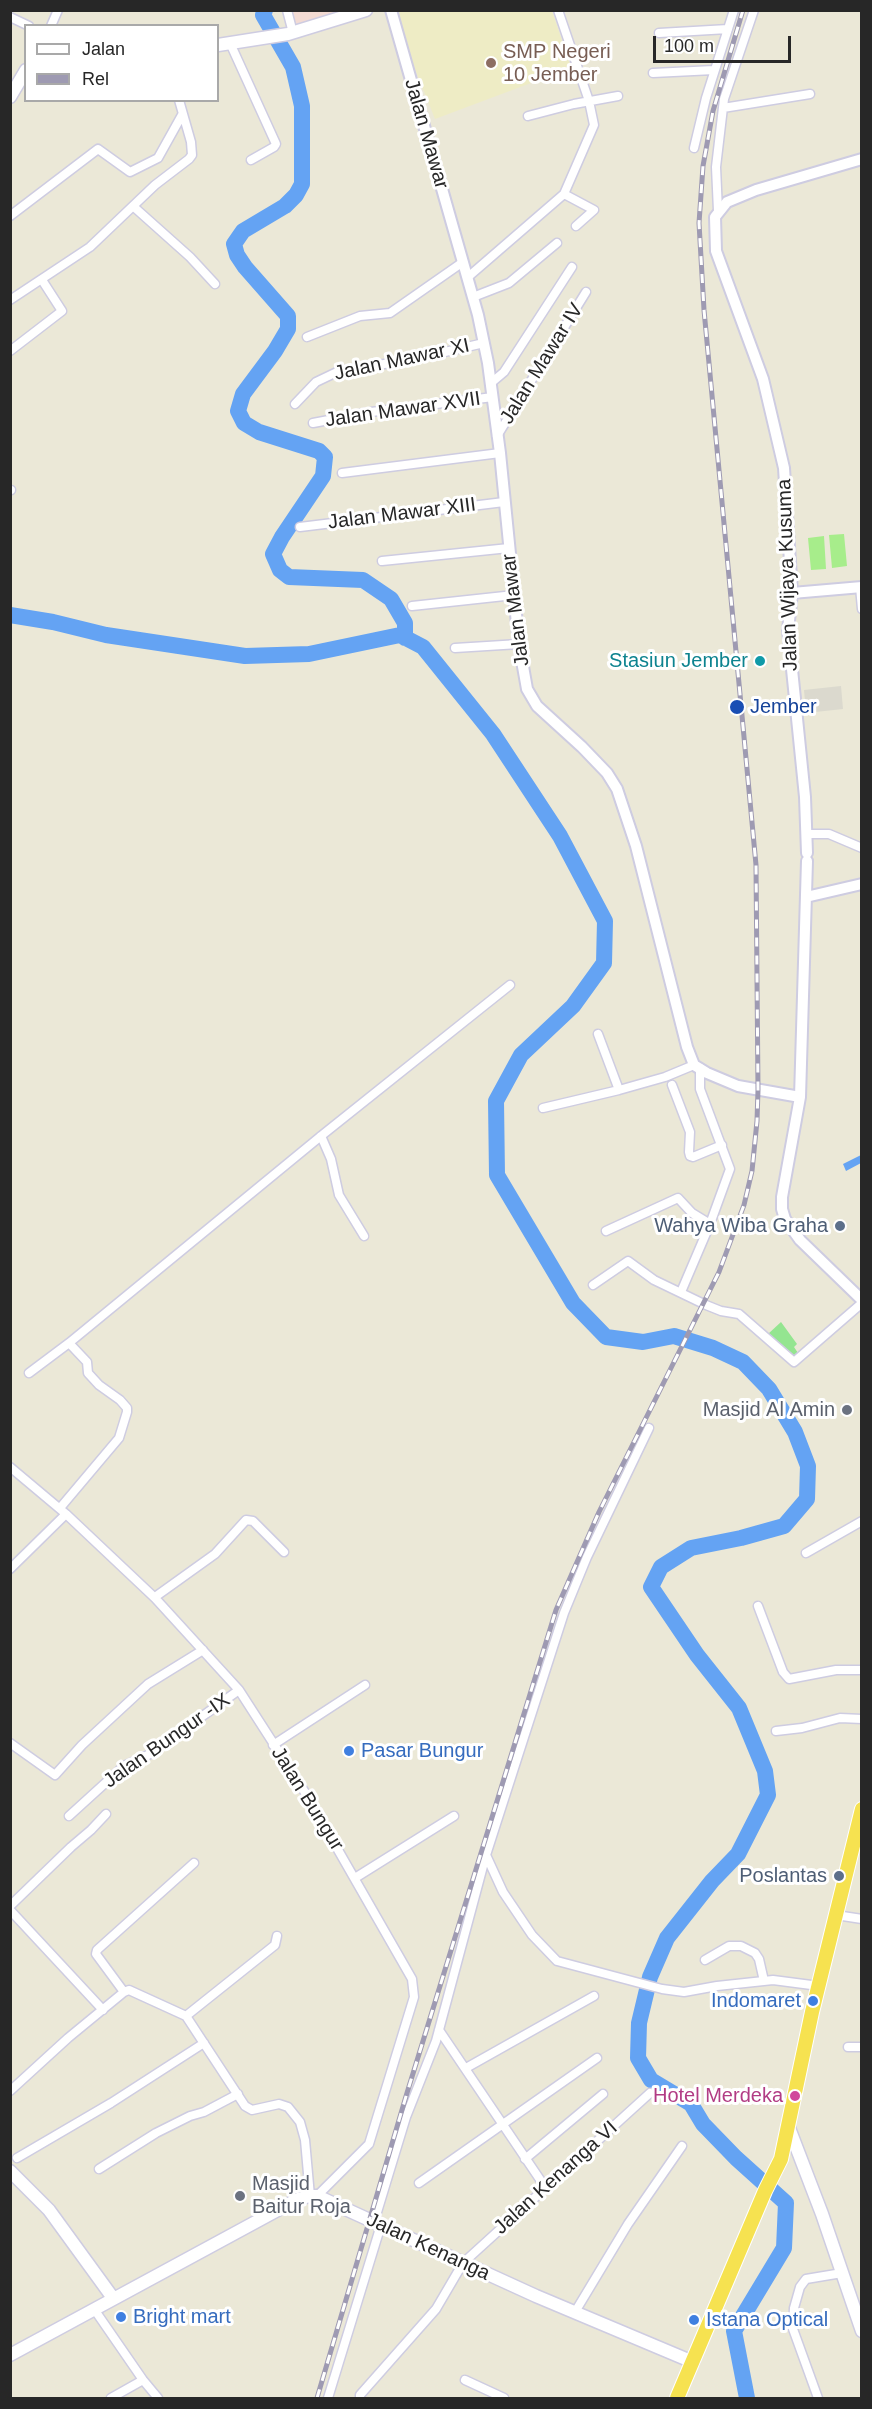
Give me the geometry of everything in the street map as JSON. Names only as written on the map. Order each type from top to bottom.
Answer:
[{"type":"highway","points":[[677,2398],[781,2158],[861,1809]]},
{"type":"main road","points":[[224,44],[290,33],[366,10]]},
{"type":"main road","points":[[10,97],[24,73]]},
{"type":"main road","points":[[789,2128],[842,2273],[856,2300],[861,2331]]},
{"type":"main road","points":[[10,2171],[48,2210],[113,2298]]},
{"type":"main road","points":[[10,2355],[298,2199],[314,2196]]},
{"type":"main road","name":"Jalan Kenanga","points":[[314,2196],[693,2362]]},
{"type":"street","points":[[52,24],[58,10]]},
{"type":"street","points":[[287,10],[290,33]]},
{"type":"street","name":"Jalan Mawar","points":[[392,10],[468,277],[491,383],[519,644],[526,689],[537,706],[607,773],[617,789],[636,846],[687,1047],[697,1067]]},
{"type":"street","points":[[468,277],[564,194],[594,125],[589,101],[558,10]]},
{"type":"street","points":[[694,148],[714,70],[734,10]]},
{"type":"street","points":[[718,211],[716,167],[723,108],[754,10]]},
{"type":"street","points":[[10,17],[25,24]]},
{"type":"street","points":[[659,33],[728,28]]},
{"type":"street","points":[[224,44],[276,144],[250,160]]},
{"type":"street","points":[[653,73],[714,70]]},
{"type":"street","points":[[723,108],[810,94]]},
{"type":"street","points":[[528,116],[618,96]]},
{"type":"street","points":[[10,300],[90,247],[155,185],[192,155],[181,102]]},
{"type":"street","points":[[10,216],[98,149],[129,172],[158,158],[182,115]]},
{"type":"street","points":[[718,211],[726,202],[756,190],[861,159]]},
{"type":"street","points":[[564,194],[594,210],[576,226]]},
{"type":"street","points":[[134,207],[190,257],[215,284]]},
{"type":"street","name":"Jalan Wijaya Kusuma","points":[[718,211],[715,224],[716,251],[763,379],[784,468],[792,593],[788,630],[807,834],[807,857],[800,1097],[782,1197],[785,1219],[800,1240],[861,1301]]},
{"type":"street","points":[[473,297],[509,283],[557,243]]},
{"type":"street","points":[[307,337],[360,316],[390,313],[463,262]]},
{"type":"street","points":[[491,383],[504,372],[572,267]]},
{"type":"street","points":[[10,351],[62,311],[42,280]]},
{"type":"street","name":"Jalan Mawar IV","points":[[497,436],[586,292]]},
{"type":"street","name":"Jalan Mawar XI","points":[[296,404],[316,382],[339,371],[410,360],[483,343]]},
{"type":"street","name":"Jalan Mawar XVII","points":[[313,423],[371,412],[493,397]]},
{"type":"street","points":[[342,473],[500,453]]},
{"type":"street","name":"Jalan Mawar XIII","points":[[300,527],[504,502]]},
{"type":"street","points":[[382,561],[509,548]]},
{"type":"street","points":[[792,593],[861,587],[861,609]]},
{"type":"street","points":[[412,606],[514,595]]},
{"type":"street","points":[[455,648],[519,644]]},
{"type":"street","points":[[807,834],[829,834],[861,848]]},
{"type":"street","points":[[806,897],[861,884]]},
{"type":"street","points":[[29,1372],[69,1343],[321,1136],[510,985]]},
{"type":"street","points":[[598,1034],[619,1090]]},
{"type":"street","points":[[681,1292],[710,1224],[730,1168],[700,1089],[697,1067]]},
{"type":"street","points":[[543,1108],[619,1090],[697,1067],[738,1086],[800,1097]]},
{"type":"street","points":[[672,1085],[690,1132],[688,1152],[690,1156],[693,1157],[722,1145]]},
{"type":"street","points":[[321,1136],[331,1159],[339,1195],[364,1236]]},
{"type":"street","points":[[606,1231],[678,1198],[692,1214],[710,1224]]},
{"type":"street","points":[[593,1286],[626,1261],[654,1280],[721,1311],[739,1314],[794,1362],[861,1301]]},
{"type":"street","points":[[10,1569],[63,1511],[120,1438],[127,1412],[127,1408],[120,1400],[99,1385],[88,1373],[87,1362],[69,1343]]},
{"type":"street","points":[[328,2398],[406,2117],[439,2030],[486,1855],[564,1613],[587,1557],[649,1428]]},
{"type":"street","name":"Jalan Bungur","points":[[10,1467],[63,1511],[154,1597],[239,1690],[306,1794],[412,1979],[414,1997],[369,2144],[314,2196]]},
{"type":"street","points":[[154,1597],[214,1554],[246,1520],[253,1521],[284,1552]]},
{"type":"street","points":[[806,1553],[861,1521]]},
{"type":"street","points":[[758,1606],[783,1672],[789,1679],[836,1670],[861,1670]]},
{"type":"street","points":[[10,1743],[55,1774],[82,1745],[148,1684],[203,1650]]},
{"type":"street","points":[[273,1745],[365,1685]]},
{"type":"street","name":"Jalan Bungur -IX","points":[[69,1816],[124,1766],[148,1755],[239,1690]]},
{"type":"street","points":[[776,1731],[802,1728],[840,1718],[861,1719]]},
{"type":"street","points":[[103,2010],[10,1908],[106,1814]]},
{"type":"street","points":[[355,1878],[454,1816]]},
{"type":"street","points":[[486,1855],[503,1892],[532,1935],[557,1961],[571,1967],[662,1989],[684,1992],[764,1981],[819,1986]]},
{"type":"street","points":[[124,1992],[96,1954],[97,1950],[194,1863]]},
{"type":"street","points":[[836,1915],[861,1919]]},
{"type":"street","points":[[184,2015],[275,1946],[277,1936]]},
{"type":"street","points":[[705,1960],[729,1946],[741,1946],[754,1953],[759,1959],[764,1981]]},
{"type":"street","points":[[10,2091],[68,2038],[129,1990],[184,2015],[246,2106],[252,2110],[279,2104],[288,2107],[300,2122],[314,2196]]},
{"type":"street","points":[[466,2068],[594,1996]]},
{"type":"street","points":[[439,2030],[545,2187]]},
{"type":"street","points":[[17,2158],[111,2103],[204,2043]]},
{"type":"street","points":[[848,2047],[861,2046]]},
{"type":"street","points":[[419,2183],[597,2058]]},
{"type":"street","name":"Jalan Kenanga VI","points":[[360,2398],[360,2395],[436,2309],[463,2262],[650,2093]]},
{"type":"street","points":[[99,2169],[156,2133],[238,2094]]},
{"type":"street","points":[[525,2158],[603,2094]]},
{"type":"street","points":[[575,2312],[628,2224],[682,2146]]},
{"type":"street","points":[[818,2398],[793,2329],[794,2308],[800,2286],[806,2279],[842,2273]]},
{"type":"street","points":[[94,2309],[158,2398]]},
{"type":"street","points":[[111,2398],[143,2380]]},
{"type":"street","points":[[465,2380],[504,2398]]},
{"type":"shaded area","points":[[290,11],[346,11],[296,24]]},
{"type":"shaded area","name":"SMP Negeri 10 Jember","points":[[398,11],[552,11],[571,68],[435,119],[411,59]]},
{"type":"shaded area","points":[[841,686],[843,709],[806,713],[804,690]]},
{"type":"green space","points":[[844,534],[847,566],[832,568],[829,535]]},
{"type":"green space","points":[[824,536],[826,569],[811,570],[808,538]]},
{"type":"green space","points":[[781,1322],[797,1344],[794,1347],[798,1353],[791,1358],[768,1334]]},
{"type":"water","points":[[861,1155],[861,1163],[846,1171],[843,1164]]},
{"type":"waterway","points":[[265,10],[263,15],[293,67],[302,106],[302,184],[296,195],[285,206],[243,231],[234,244],[237,255],[245,267],[288,316],[288,329],[275,351],[243,394],[238,411],[244,423],[259,432],[319,451],[325,457],[323,476],[273,554],[280,570],[289,577],[363,580],[391,599],[405,623],[405,638]]},
{"type":"waterway","points":[[10,615],[53,622],[106,635],[245,656],[309,654],[400,635],[423,647],[493,734],[560,836],[605,921],[604,963],[573,1006],[521,1055],[496,1101],[497,1175],[573,1303],[606,1337],[643,1342],[674,1336],[713,1348],[743,1362],[769,1389],[795,1432],[808,1466],[807,1499],[784,1526],[691,1548],[661,1567],[651,1587],[697,1655],[739,1708],[765,1771],[768,1795],[738,1854],[712,1881],[667,1938],[650,1977],[639,2023],[638,2058],[651,2080],[691,2104],[703,2124],[736,2158],[786,2203],[784,2248],[734,2331],[747,2398]]},
{"type":"railway","points":[[317,2398],[407,2093],[556,1610],[599,1512],[719,1272],[744,1205],[752,1171],[758,1090],[756,865],[704,310],[699,223],[703,166],[713,111],[743,10]]},
{"type":"place","name":"SMP Negeri 10 Jember","points":[[491,63]]},
{"type":"place","name":"Stasiun Jember","points":[[760,661]]},
{"type":"place","name":"Jember","points":[[737,707]]},
{"type":"place","name":"Wahya Wiba Graha","points":[[840,1226]]},
{"type":"place","name":"Masjid Al Amin","points":[[847,1410]]},
{"type":"place","name":"Pasar Bungur","points":[[349,1751]]},
{"type":"place","name":"Poslantas","points":[[839,1876]]},
{"type":"place","name":"Indomaret","points":[[813,2001]]},
{"type":"place","name":"Hotel Merdeka","points":[[795,2096]]},
{"type":"place","name":"Masjid Baitur Roja","points":[[240,2196]]},
{"type":"place","name":"Bright mart","points":[[121,2317]]},
{"type":"place","name":"Istana Optical","points":[[694,2320]]}]
